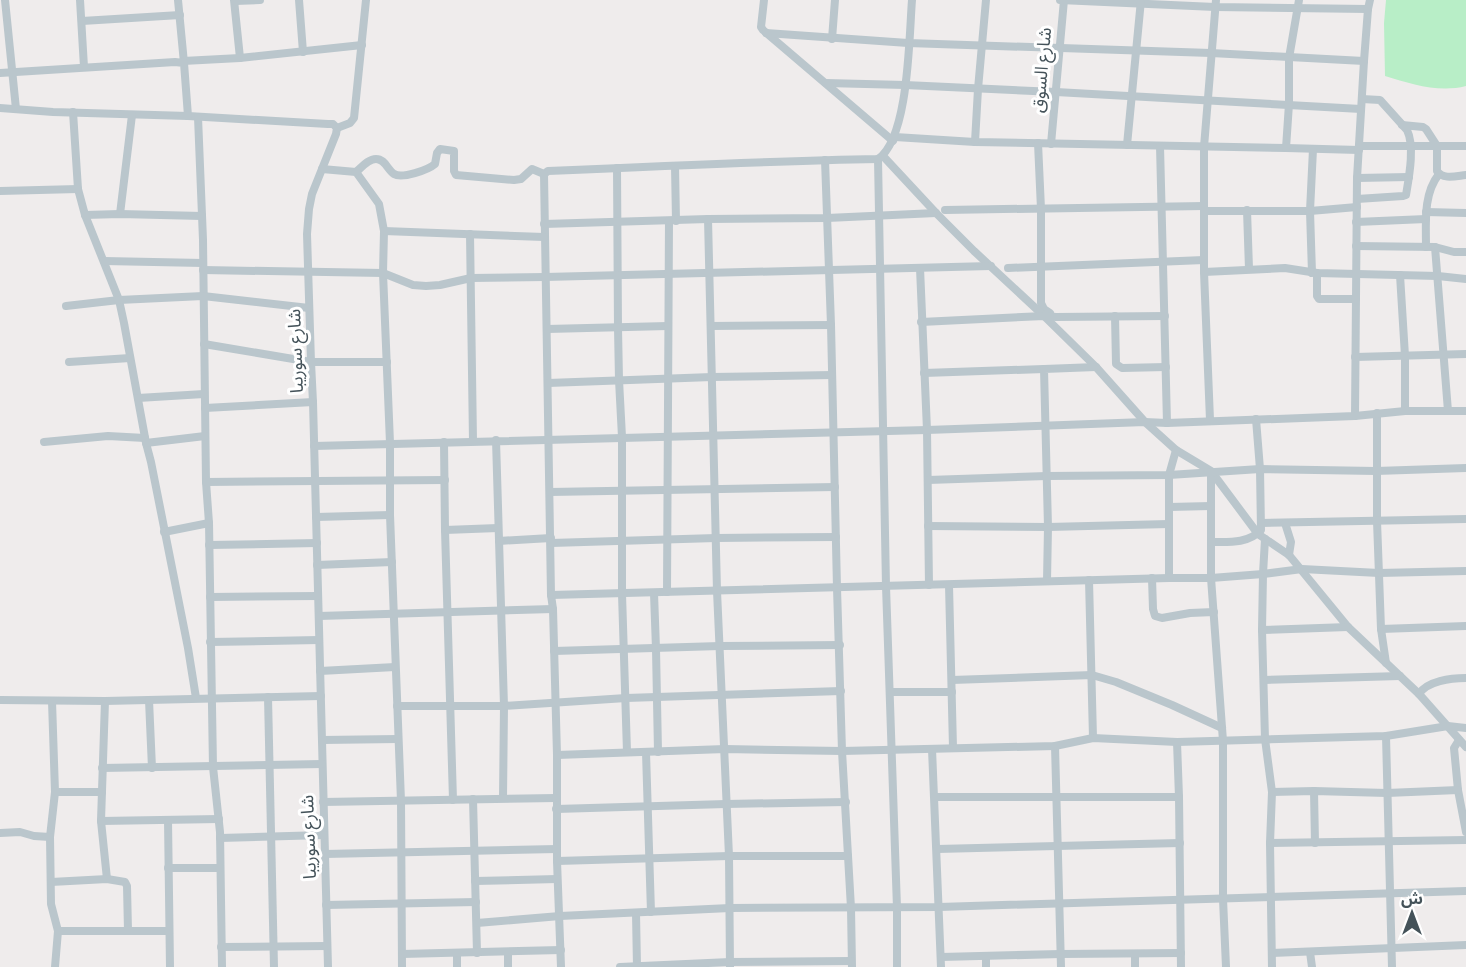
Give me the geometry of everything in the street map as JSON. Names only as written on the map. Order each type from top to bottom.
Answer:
[{"type":"street","points":[[4,0],[16,109]]},
{"type":"street","points":[[80,0],[84,68]]},
{"type":"street","points":[[178,0],[188,116]]},
{"type":"street","points":[[240,58],[235,1],[260,0]]},
{"type":"street","points":[[299,0],[303,52]]},
{"type":"street","points":[[0,108],[333,124],[337,128],[350,123],[354,118],[366,0]]},
{"type":"street","points":[[764,0],[761,27],[766,33],[894,139],[1313,149],[1466,146]]},
{"type":"street","points":[[832,39],[835,0]]},
{"type":"street","points":[[897,967],[878,215],[881,157],[894,139],[898,127],[905,85],[912,0]]},
{"type":"street","points":[[975,142],[986,0]]},
{"type":"street","points":[[1063,0],[1369,4],[1357,178],[1355,416]]},
{"type":"street","name":"شارع السوق","points":[[1051,144],[1063,0]]},
{"type":"street","points":[[1127,145],[1141,2]]},
{"type":"street","points":[[1210,420],[1204,272],[1204,147],[1216,3]]},
{"type":"street","points":[[1286,148],[1289,58],[1299,4]]},
{"type":"street","points":[[82,21],[180,15]]},
{"type":"street","points":[[766,33],[908,43],[1364,61]]},
{"type":"street","points":[[0,73],[240,58],[362,45]]},
{"type":"street","points":[[826,83],[1056,92],[1361,109]]},
{"type":"street","points":[[544,224],[827,218],[940,211],[1041,209],[1162,207],[1310,211],[1406,195],[1411,146],[1409,135],[1380,100],[1362,99]]},
{"type":"street","points":[[73,112],[78,189],[118,300],[196,698]]},
{"type":"street","points":[[120,214],[132,115]]},
{"type":"street","points":[[198,117],[213,767],[220,838],[222,967]]},
{"type":"street","points":[[1402,125],[1423,127],[1437,146],[1439,174],[1466,176]]},
{"type":"street","name":"شارع سوريبا","points":[[328,967],[307,234],[312,194],[337,128]]},
{"type":"street","points":[[1038,143],[1042,306],[1056,317]]},
{"type":"street","points":[[1160,146],[1167,423]]},
{"type":"street","points":[[322,169],[356,172],[371,160],[376,159],[383,161],[393,173],[405,175],[426,170],[435,164],[440,149],[454,151],[454,171],[459,176],[517,180],[532,169],[544,174]]},
{"type":"street","points":[[1313,149],[1310,211],[1317,296],[1319,299],[1356,299]]},
{"type":"street","points":[[544,174],[548,171],[881,157],[940,211],[991,266],[1096,367],[1145,422],[1176,450],[1211,471],[1261,536],[1289,555],[1348,627],[1419,694],[1448,726],[1463,744],[1454,748],[1458,790],[1466,832]]},
{"type":"street","points":[[620,967],[851,964],[851,908],[842,751],[830,270],[825,160]]},
{"type":"street","points":[[667,592],[668,274],[675,166]]},
{"type":"street","points":[[617,168],[617,275],[622,437],[622,594],[627,752]]},
{"type":"street","points":[[356,172],[379,204],[384,231],[383,273],[390,443],[390,515],[401,801],[402,967]]},
{"type":"street","points":[[544,174],[551,595],[557,755],[557,879],[561,967]]},
{"type":"street","points":[[1439,174],[1431,184],[1426,216],[1438,276],[1448,411]]},
{"type":"street","points":[[1357,178],[1409,177]]},
{"type":"street","points":[[0,191],[78,189]]},
{"type":"street","points":[[1246,210],[1249,269]]},
{"type":"street","points":[[1356,222],[1466,213]]},
{"type":"street","points":[[86,215],[202,216]]},
{"type":"street","points":[[708,219],[717,591],[729,856],[730,965]]},
{"type":"street","points":[[384,231],[544,237]]},
{"type":"street","points":[[470,234],[473,441]]},
{"type":"street","points":[[1356,246],[1431,247],[1466,252]]},
{"type":"street","points":[[1008,268],[1204,260]]},
{"type":"street","points":[[104,261],[308,272],[383,273],[413,285],[426,286],[471,278],[991,266]]},
{"type":"street","points":[[920,268],[927,430],[928,585]]},
{"type":"street","points":[[1204,272],[1285,268],[1315,273],[1438,276],[1466,279],[1466,270]]},
{"type":"street","points":[[1400,275],[1405,356],[1405,411]]},
{"type":"street","points":[[66,306],[118,300],[203,296],[309,308]]},
{"type":"street","points":[[921,322],[1044,315],[1056,317],[1166,315]]},
{"type":"street","points":[[1115,316],[1116,364],[1122,368],[1166,367]]},
{"type":"street","points":[[711,326],[831,325]]},
{"type":"street","points":[[547,329],[668,326]]},
{"type":"street","points":[[204,344],[311,362],[387,362]]},
{"type":"street","points":[[1355,357],[1466,354]]},
{"type":"street","points":[[69,362],[130,358]]},
{"type":"street","points":[[924,373],[1096,367]]},
{"type":"street","points":[[1044,369],[1047,581]]},
{"type":"street","points":[[548,383],[832,375]]},
{"type":"street","points":[[138,398],[204,394]]},
{"type":"street","points":[[205,408],[313,402]]},
{"type":"street","points":[[314,446],[1167,423],[1355,416],[1405,411],[1466,411]]},
{"type":"street","points":[[1377,413],[1377,521],[1381,629],[1386,663]]},
{"type":"street","points":[[1256,419],[1263,574],[1265,740],[1272,792],[1270,843],[1272,967]]},
{"type":"street","points":[[44,442],[108,435],[146,440],[205,436]]},
{"type":"street","points":[[496,440],[504,706],[503,798]]},
{"type":"street","points":[[444,442],[453,800]]},
{"type":"street","points":[[1169,578],[1169,475],[1176,450]]},
{"type":"street","points":[[928,480],[1169,475],[1260,469],[1376,471],[1466,468]]},
{"type":"street","points":[[1211,471],[1211,578],[1223,741],[1223,899],[1226,967]]},
{"type":"street","points":[[206,482],[445,480]]},
{"type":"street","points":[[550,492],[835,487]]},
{"type":"street","points":[[1169,507],[1211,506]]},
{"type":"street","points":[[316,517],[390,515]]},
{"type":"street","points":[[1261,524],[1466,519]]},
{"type":"street","points":[[164,532],[209,523]]},
{"type":"street","points":[[1286,523],[1291,542],[1289,555]]},
{"type":"street","points":[[928,526],[1048,527],[1169,524]]},
{"type":"street","points":[[445,530],[498,528]]},
{"type":"street","points":[[1211,542],[1261,536]]},
{"type":"street","points":[[499,541],[837,537]]},
{"type":"street","points":[[209,545],[317,543]]},
{"type":"street","points":[[318,565],[392,562]]},
{"type":"street","points":[[551,595],[1211,578],[1302,569],[1379,573],[1466,571]]},
{"type":"street","points":[[1152,578],[1155,616],[1162,618],[1214,612]]},
{"type":"street","points":[[1089,580],[1093,738]]},
{"type":"street","points":[[949,585],[953,748]]},
{"type":"street","points":[[654,593],[658,752]]},
{"type":"street","points":[[210,597],[318,596]]},
{"type":"street","points":[[319,616],[553,609]]},
{"type":"street","points":[[1381,629],[1466,626]]},
{"type":"street","points":[[1262,630],[1348,627]]},
{"type":"street","points":[[210,642],[319,640]]},
{"type":"street","points":[[554,651],[840,645]]},
{"type":"street","points":[[320,671],[395,667]]},
{"type":"street","points":[[952,680],[1092,675],[1116,682],[1222,728]]},
{"type":"street","points":[[1263,680],[1400,676]]},
{"type":"street","points":[[1419,694],[1429,685],[1449,679],[1466,678]]},
{"type":"street","points":[[397,706],[504,706],[626,698],[841,691]]},
{"type":"street","points":[[890,692],[952,693]]},
{"type":"street","points":[[0,700],[105,701],[321,696]]},
{"type":"street","points":[[267,697],[274,967]]},
{"type":"street","points":[[150,700],[152,768]]},
{"type":"street","points":[[52,701],[55,792],[50,837],[51,904],[58,931],[55,967]]},
{"type":"street","points":[[105,701],[101,821],[107,879]]},
{"type":"street","points":[[557,755],[725,749],[842,751],[1055,746],[1093,738],[1177,742],[1265,740],[1386,736],[1448,726],[1466,728]]},
{"type":"street","points":[[1386,736],[1392,967]]},
{"type":"street","points":[[322,740],[398,739]]},
{"type":"street","points":[[1177,742],[1181,967]]},
{"type":"street","points":[[1055,746],[1061,967]]},
{"type":"street","points":[[932,749],[941,967]]},
{"type":"street","points":[[646,752],[651,912]]},
{"type":"street","points":[[102,768],[322,764]]},
{"type":"street","points":[[1272,792],[1314,790],[1387,793],[1458,790]]},
{"type":"street","points":[[1314,790],[1315,843]]},
{"type":"street","points":[[55,792],[102,792]]},
{"type":"street","points":[[935,797],[1179,797]]},
{"type":"street","points":[[323,802],[556,798]]},
{"type":"street","points":[[473,799],[477,953]]},
{"type":"street","points":[[556,809],[846,802]]},
{"type":"street","points":[[101,821],[219,819]]},
{"type":"street","points":[[168,820],[170,967]]},
{"type":"street","points":[[0,833],[20,832],[50,837]]},
{"type":"street","points":[[220,838],[324,835]]},
{"type":"street","points":[[1270,843],[1466,840]]},
{"type":"street","points":[[937,849],[1180,843]]},
{"type":"street","points":[[325,854],[557,849]]},
{"type":"street","points":[[557,861],[729,856],[848,856]]},
{"type":"street","points":[[168,868],[220,868]]},
{"type":"street","points":[[51,882],[107,879],[123,881],[126,884],[128,931]]},
{"type":"street","points":[[475,881],[557,879]]},
{"type":"street","points":[[477,923],[560,916],[730,908],[897,908],[1466,891]]},
{"type":"street","points":[[326,906],[476,902]]},
{"type":"street","points":[[636,913],[637,966]]},
{"type":"street","points":[[58,931],[169,931]]},
{"type":"street","points":[[1272,953],[1466,945]]},
{"type":"street","points":[[221,947],[327,946]]},
{"type":"street","points":[[402,954],[561,950]]},
{"type":"street","points":[[508,952],[508,967]]},
{"type":"street","points":[[1310,952],[1312,967]]},
{"type":"street","points":[[457,953],[457,967]]},
{"type":"street","points":[[941,957],[1181,953]]},
{"type":"street","points":[[1135,954],[1135,967]]},
{"type":"street","points":[[986,956],[986,967]]},
{"type":"green space","points":[[1386,0],[1466,0],[1466,86],[1435,88],[1385,76]]}]
